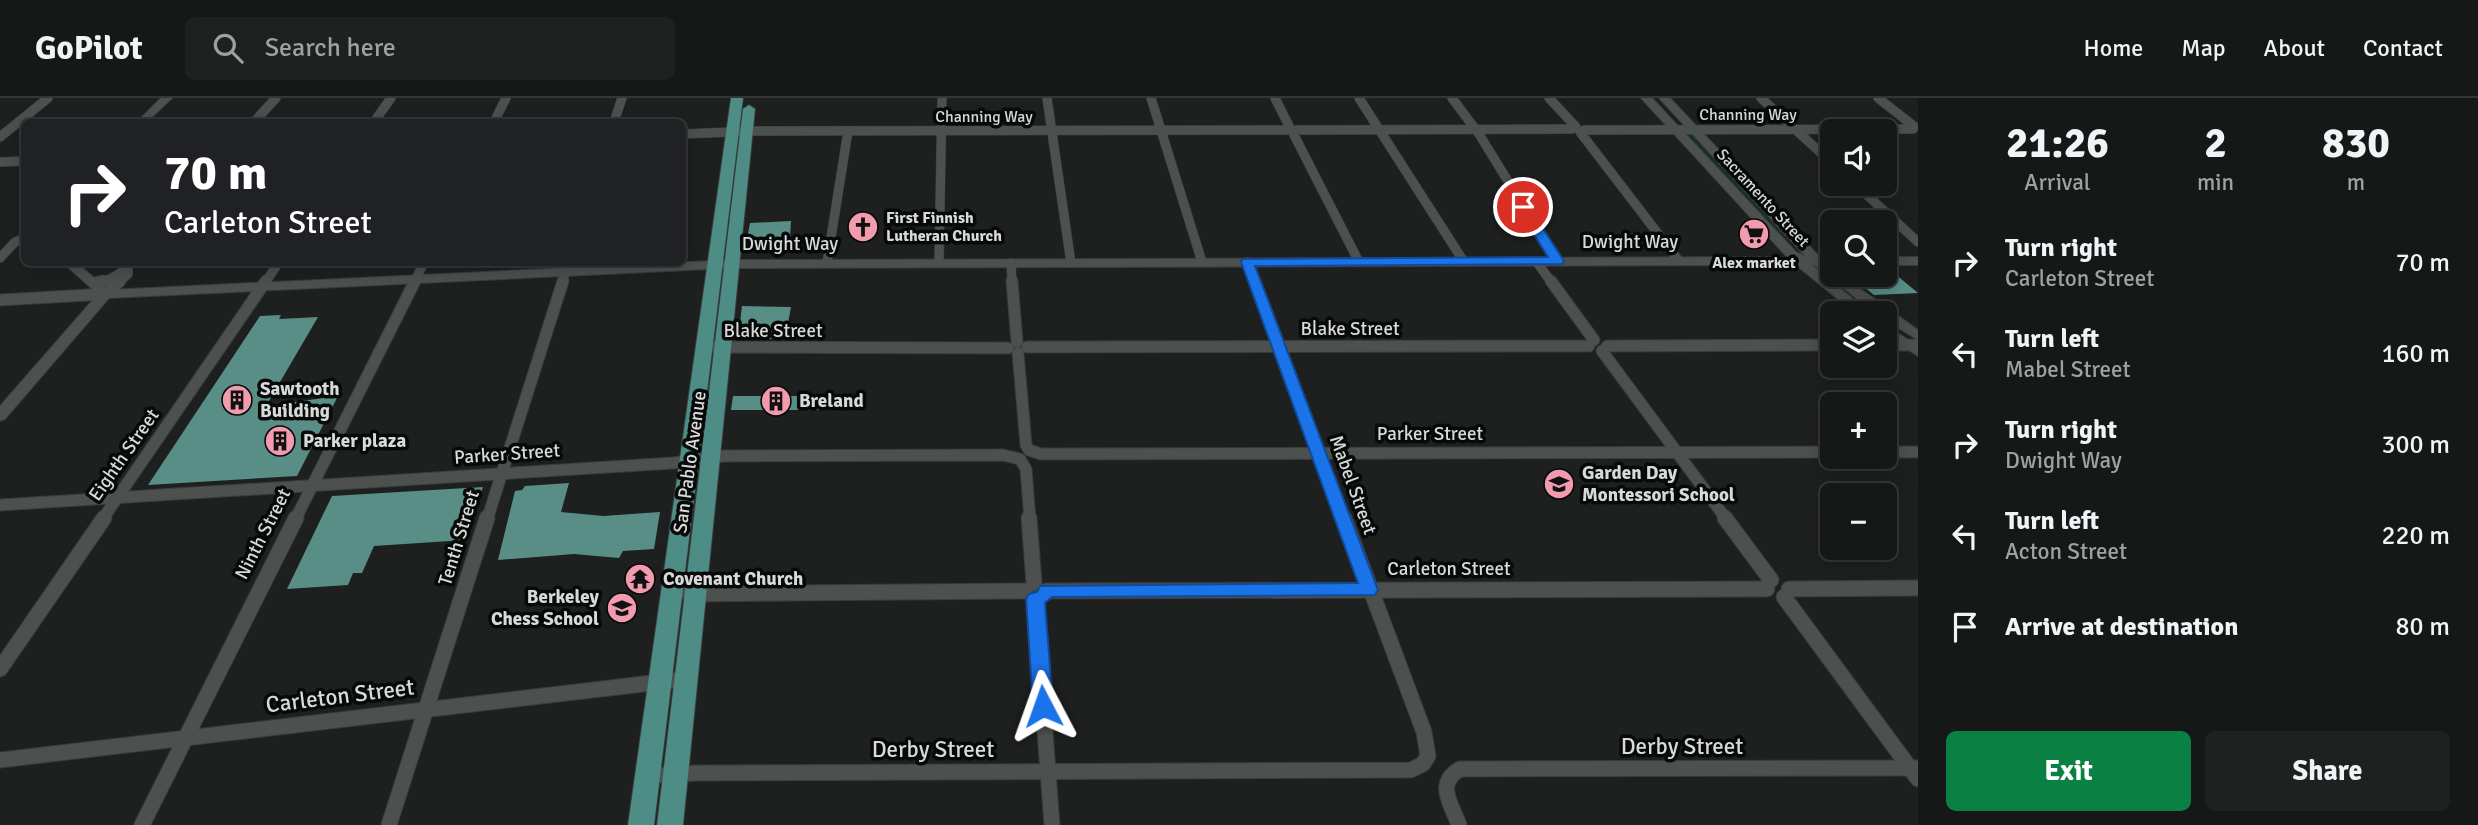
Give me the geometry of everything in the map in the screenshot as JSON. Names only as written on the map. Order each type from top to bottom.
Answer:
[{"type":"main road","name":"San Pablo Avenue","points":[[640,825],[660,681],[683,594],[739,132],[737,98]]},
{"type":"main road","name":"San Pablo Avenue","points":[[739,132],[750,98]]},
{"type":"main road","name":"San Pablo Avenue","points":[[670,825],[686,679],[683,594]]},
{"type":"street","points":[[22,119],[48,98]]},
{"type":"street","points":[[145,119],[167,98]]},
{"type":"street","points":[[257,119],[276,98]]},
{"type":"street","points":[[376,119],[391,98]]},
{"type":"street","points":[[496,119],[506,98]]},
{"type":"street","points":[[615,119],[622,98]]},
{"type":"street","points":[[939,263],[942,98]]},
{"type":"street","points":[[1046,98],[1071,263]]},
{"type":"street","points":[[1151,98],[1202,262]]},
{"type":"street","points":[[1275,98],[1359,262]]},
{"type":"street","points":[[1359,98],[1464,262]]},
{"type":"street","points":[[1452,98],[1477,130],[1557,261]]},
{"type":"street","points":[[1549,98],[1578,130],[1679,261]]},
{"type":"street","name":"Sacramento Street","points":[[1646,98],[1797,261],[1848,301]]},
{"type":"street","name":"Sacramento Street","points":[[1664,98],[1820,263]]},
{"type":"street","points":[[1761,98],[1820,152]]},
{"type":"street","points":[[1878,98],[1916,128]]},
{"type":"street","points":[[0,137],[21,120]]},
{"type":"street","name":"Channing Way","points":[[686,134],[1916,128]]},
{"type":"street","points":[[827,263],[848,131]]},
{"type":"street","points":[[0,162],[21,161]]},
{"type":"street","points":[[1868,196],[1918,242]]},
{"type":"street","points":[[0,259],[15,242],[21,239]]},
{"type":"street","points":[[0,259],[21,248]]},
{"type":"street","points":[[1536,261],[1591,343],[1604,348],[1820,345]]},
{"type":"street","name":"Dwight Way","points":[[686,265],[1817,261]]},
{"type":"street","points":[[1897,261],[1918,261]]},
{"type":"street","name":"Mabel Street","points":[[1248,262],[1424,732],[1430,752],[1427,762]]},
{"type":"street","points":[[1011,263],[1017,348]]},
{"type":"street","points":[[73,266],[105,294]]},
{"type":"street","points":[[94,283],[112,278],[129,266]]},
{"type":"street","points":[[0,416],[105,294],[128,274],[130,266]]},
{"type":"street","name":"Eighth Street","points":[[0,669],[276,266]]},
{"type":"street","name":"Ninth Street","points":[[142,825],[422,266]]},
{"type":"street","name":"Dwight Way","points":[[0,300],[620,266]]},
{"type":"street","name":"Tenth Street","points":[[389,825],[568,267]]},
{"type":"street","name":"Sacramento Street","points":[[1850,287],[1867,301]]},
{"type":"street","name":"Sacramento Street","points":[[1897,326],[1916,344]]},
{"type":"street","points":[[1897,335],[1916,344]]},
{"type":"street","name":"Blake Street","points":[[714,348],[1280,347],[1591,343]]},
{"type":"street","points":[[1897,345],[1916,344]]},
{"type":"street","name":"Parker Street","points":[[1017,348],[1024,439],[1029,450],[1048,455],[1820,452]]},
{"type":"street","points":[[1604,348],[1769,585],[1783,584],[1786,593],[1915,772]]},
{"type":"street","points":[[1897,452],[1918,452]]},
{"type":"street","name":"Parker Street","points":[[0,505],[700,459],[990,455],[1017,457],[1026,469],[1035,591]]},
{"type":"street","name":"Carleton Street","points":[[683,594],[1769,585]]},
{"type":"street","points":[[1786,593],[1918,588]]},
{"type":"street","points":[[1035,591],[1052,825]]},
{"type":"street","name":"Carleton Street","points":[[0,760],[686,679]]},
{"type":"street","name":"Derby Street","points":[[647,776],[1411,770],[1427,762]]},
{"type":"street","name":"Derby Street","points":[[1448,776],[1466,768],[1915,772]]},
{"type":"street","points":[[1448,776],[1445,784],[1459,825]]},
{"type":"shaded area","points":[[1683,134],[1693,134],[1794,245],[1760,216]]},
{"type":"building","points":[[791,221],[790,238],[747,239],[750,223]]},
{"type":"building","points":[[1897,276],[1918,293],[1874,295],[1864,287],[1897,287]]},
{"type":"building","points":[[742,306],[791,307],[785,339],[738,339]]},
{"type":"building","name":"Sawtooth Building","points":[[281,315],[279,319],[318,317],[266,406],[338,396],[297,476],[148,485],[260,316]]},
{"type":"building","name":"Breland","points":[[733,396],[821,396],[819,410],[731,410]]},
{"type":"building","points":[[569,483],[561,512],[603,516],[660,512],[654,549],[623,551],[619,558],[574,554],[498,560],[515,491],[522,490],[525,486]]},
{"type":"building","points":[[483,487],[465,540],[374,546],[362,573],[353,573],[348,585],[287,589],[332,496]]},
{"type":"place","name":"First Finnish Lutheran Church","points":[[863,227]]},
{"type":"place","name":"Alex market","points":[[1754,234]]},
{"type":"place","name":"Sawtooth Building","points":[[237,400]]},
{"type":"place","name":"Breland","points":[[776,401]]},
{"type":"place","name":"Parker plaza","points":[[280,441]]},
{"type":"place","name":"Garden Day Montessori School","points":[[1559,484]]},
{"type":"place","name":"Covenant Church","points":[[640,579]]},
{"type":"place","name":"Berkeley Chess School","points":[[622,608]]},
{"type":"route","points":[[1043,706],[1035,599],[1044,597],[1046,590],[1369,590],[1248,262],[1557,261],[1523,207]]}]
